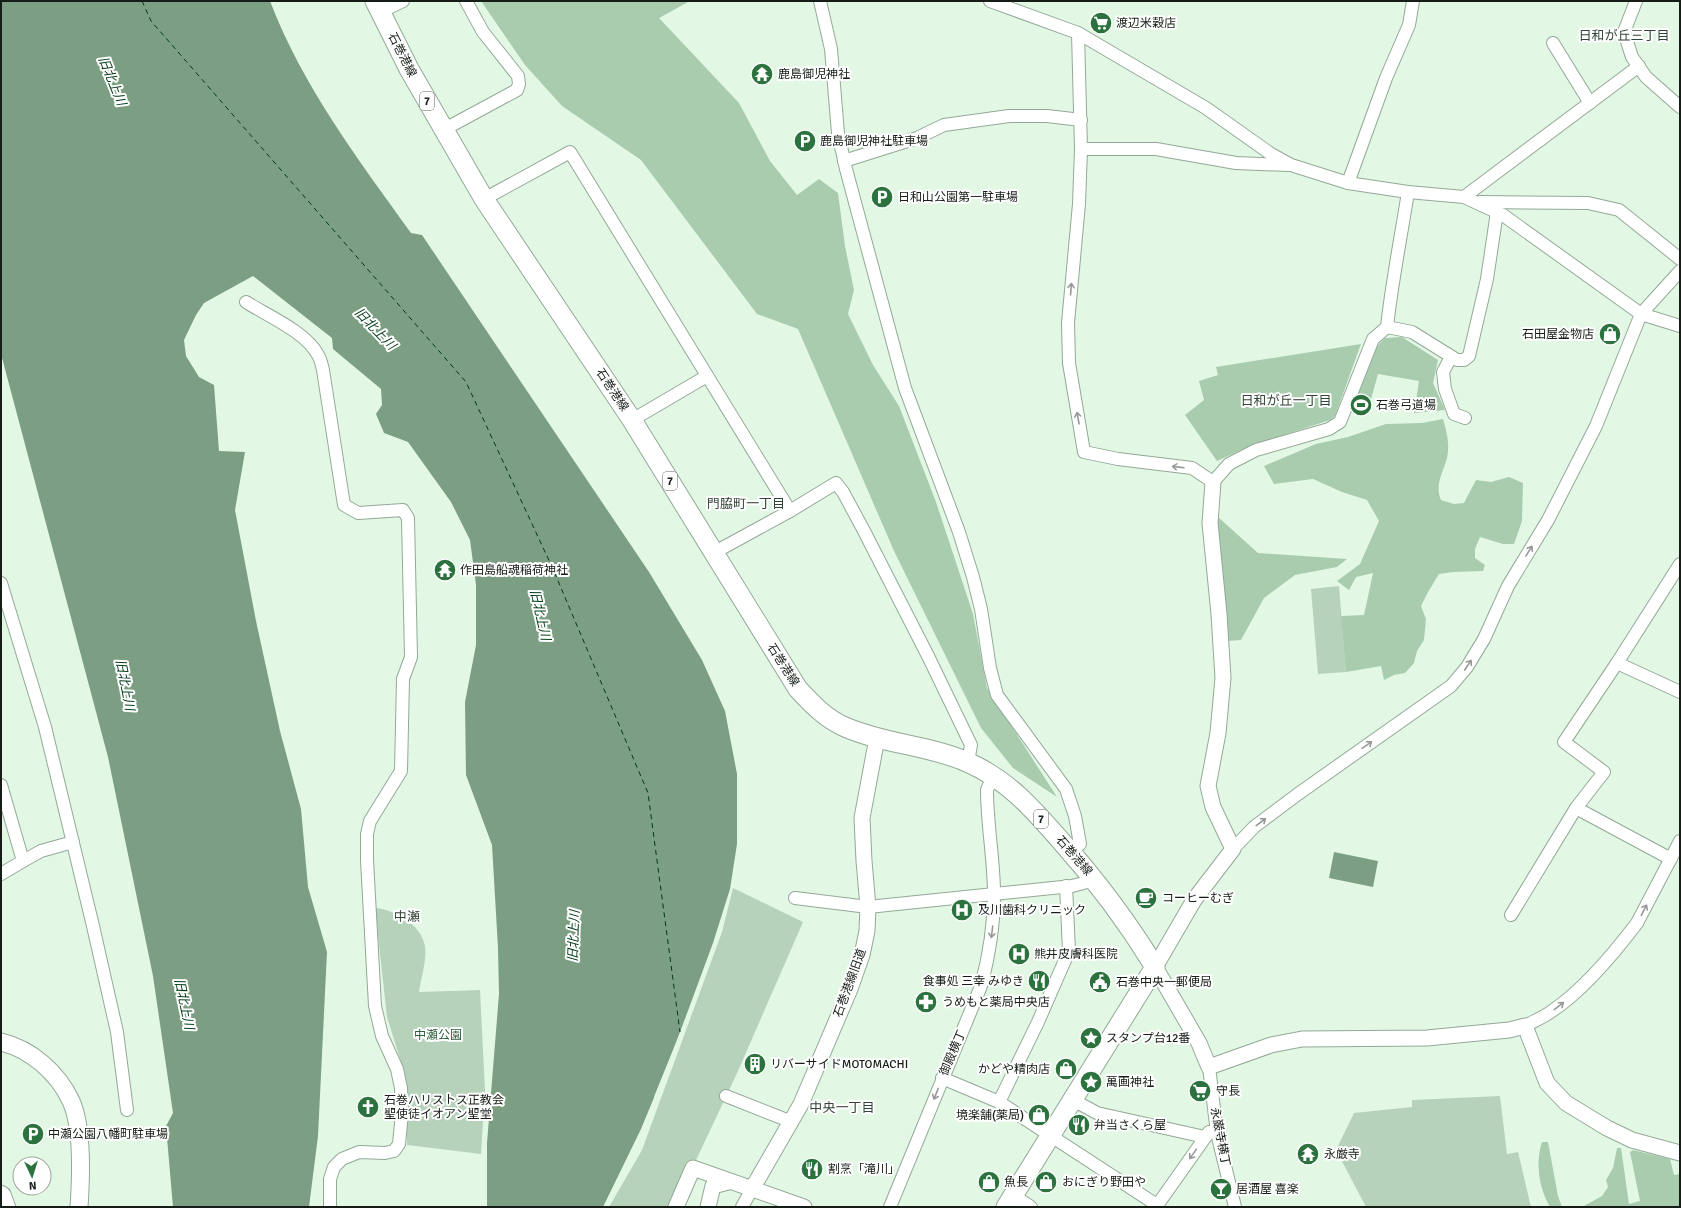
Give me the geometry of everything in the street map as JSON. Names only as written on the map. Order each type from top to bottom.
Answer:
[{"type":"highway","points":[[1,1196],[5,1207]]},
{"type":"main road","name":"石巻港線","points":[[377,7],[409,69],[484,199],[632,420],[715,552],[798,689],[826,716],[844,726],[877,738],[943,753],[968,762],[993,775],[1024,799],[1095,880],[1155,967]]},
{"type":"main road","points":[[1010,1201],[1155,967]]},
{"type":"main road","points":[[1,1042],[12,1045],[43,1063],[71,1102],[78,1131],[80,1152],[80,1207]]},
{"type":"street","points":[[377,7],[403,1]]},
{"type":"street","points":[[443,130],[517,90],[519,84],[518,76],[483,32],[466,1]]},
{"type":"street","points":[[820,1],[830,49],[838,133],[844,161],[905,388],[959,532],[973,577],[981,609],[990,668],[997,695],[1066,789],[1075,816],[1080,844],[1070,851]]},
{"type":"street","points":[[990,1],[1078,33],[1206,108],[1271,154],[1291,165],[1348,183],[1408,192],[1469,199],[1588,203],[1605,206],[1624,213],[1680,259]]},
{"type":"street","points":[[1348,183],[1386,78],[1409,26],[1413,1]]},
{"type":"street","points":[[1636,1],[1624,32],[1632,57],[1646,77],[1680,107]]},
{"type":"street","points":[[1078,33],[1082,149],[1079,204],[1068,329],[1069,363],[1084,452],[1118,459],[1192,468],[1213,482]]},
{"type":"street","points":[[1552,43],[1590,103]]},
{"type":"street","points":[[1469,199],[1639,66]]},
{"type":"street","points":[[844,161],[918,138],[944,125],[1009,116],[1047,116],[1081,120]]},
{"type":"street","points":[[1082,149],[1156,149],[1236,163],[1291,165]]},
{"type":"street","points":[[484,199],[570,152],[790,511]]},
{"type":"street","points":[[1233,849],[1213,806],[1208,786],[1218,733],[1223,678],[1219,614],[1210,523],[1213,482],[1229,464],[1256,450],[1329,429],[1340,422],[1373,339],[1387,327],[1392,282],[1408,192]]},
{"type":"street","points":[[1469,199],[1497,212],[1641,314],[1680,326]]},
{"type":"street","points":[[1387,327],[1412,332],[1457,360],[1464,360],[1470,356],[1487,279],[1497,212]]},
{"type":"street","points":[[1680,271],[1641,314],[1596,426],[1548,520],[1508,586],[1484,639],[1452,686],[1298,794],[1254,827],[1233,849],[1194,900],[1155,967],[1199,1043],[1209,1067],[1271,1045],[1302,1039],[1427,1038],[1509,1030],[1525,1026],[1552,1011],[1573,994],[1628,934],[1637,923],[1680,841]]},
{"type":"street","points":[[246,302],[296,333],[309,343],[318,356],[324,370],[344,505],[358,513],[403,510],[408,518],[411,657],[402,679],[401,771],[370,821],[367,834],[367,860],[375,1006],[382,1036],[397,1070],[401,1088],[402,1112],[399,1144],[394,1150],[385,1153],[359,1152],[342,1159],[334,1167],[330,1180],[330,1207]]},
{"type":"street","points":[[1451,357],[1443,372],[1445,388],[1454,414],[1465,418]]},
{"type":"street","points":[[632,420],[707,376]]},
{"type":"street","points":[[715,552],[790,511],[836,483],[843,492],[929,658],[970,745],[968,762]]},
{"type":"street","points":[[1511,915],[1576,808],[1604,772],[1564,742],[1617,663],[1680,564]]},
{"type":"street","points":[[1,584],[3,600],[45,727],[73,842],[117,1032],[127,1110]]},
{"type":"street","points":[[1617,663],[1680,692]]},
{"type":"street","name":"石巻港線旧道","points":[[742,1207],[792,1122],[850,989],[862,955],[867,931],[868,907],[862,818],[877,738]]},
{"type":"street","name":"御殿横丁","points":[[890,1207],[981,986],[985,972],[992,926],[994,893],[987,807],[987,790],[993,775]]},
{"type":"street","points":[[1,785],[23,861]]},
{"type":"street","points":[[1576,808],[1670,859]]},
{"type":"street","points":[[1,874],[41,851],[73,842]]},
{"type":"street","points":[[795,898],[868,907],[1066,886],[1095,880]]},
{"type":"street","points":[[998,1102],[1038,1022],[1069,951],[1066,886]]},
{"type":"street","points":[[1525,1026],[1547,1083],[1566,1103],[1607,1128],[1632,1140],[1680,1153]]},
{"type":"street","name":"永巌寺横丁","points":[[1209,1067],[1216,1122],[1234,1207]]},
{"type":"street","points":[[942,1078],[998,1102],[1051,1135],[1157,1206],[1216,1122]]},
{"type":"street","points":[[726,1096],[792,1122]]},
{"type":"street","points":[[1073,1100],[1097,1113],[1205,1137]]},
{"type":"street","points":[[676,1207],[693,1168],[728,1182],[804,1207]]},
{"type":"street","points":[[708,1207],[713,1186],[728,1182]]},
{"type":"street","points":[[1010,1201],[1031,1207]]},
{"type":"green space","points":[[1339,586],[1346,672],[1318,674],[1311,589]]},
{"type":"green space","points":[[733,888],[803,922],[738,1071],[674,1207],[609,1207],[642,1150],[722,932]]},
{"type":"green space","name":"中瀬公園","points":[[375,908],[383,909],[399,915],[413,925],[423,938],[425,957],[419,992],[480,990],[485,1090],[481,1154],[407,1145],[406,1078],[387,1017]]},
{"type":"green space","points":[[1500,1096],[1507,1154],[1518,1152],[1531,1207],[1366,1207],[1336,1150],[1354,1113],[1412,1107],[1412,1100]]},
{"type":"shaded area","points":[[481,1],[690,1],[659,18],[739,103],[770,161],[797,195],[819,179],[838,193],[845,246],[854,290],[848,314],[873,365],[899,406],[936,502],[973,614],[987,688],[1057,797],[1013,768],[981,728],[894,551],[798,329],[757,314],[641,160],[562,106],[525,65]]},
{"type":"shaded area","points":[[1402,337],[1438,360],[1433,383],[1445,410],[1414,413],[1419,381],[1378,374],[1370,403],[1357,397],[1376,347],[1385,338]]},
{"type":"shaded area","points":[[1361,344],[1335,416],[1330,420],[1250,446],[1217,461],[1185,415],[1204,400],[1199,381],[1218,375],[1216,367]]},
{"type":"shaded area","points":[[1443,419],[1448,447],[1447,457],[1439,481],[1439,493],[1441,500],[1454,504],[1464,503],[1476,480],[1491,482],[1509,477],[1523,483],[1522,521],[1514,544],[1503,544],[1480,537],[1475,549],[1475,558],[1485,565],[1483,571],[1439,574],[1421,606],[1426,619],[1424,640],[1417,651],[1414,663],[1405,673],[1394,675],[1384,680],[1381,666],[1346,672],[1341,616],[1364,615],[1373,573],[1356,577],[1349,590],[1337,581],[1360,564],[1379,521],[1367,500],[1342,492],[1313,479],[1274,484],[1264,466],[1316,444],[1348,437],[1386,424],[1422,423]]},
{"type":"shaded area","points":[[1218,517],[1258,553],[1347,559],[1337,567],[1295,575],[1264,598],[1241,640],[1227,641],[1215,526]]},
{"type":"shaded area","points":[[1542,1142],[1548,1142],[1558,1196],[1562,1207],[1550,1207],[1543,1192],[1539,1175],[1539,1158]]},
{"type":"shaded area","points":[[1617,1148],[1621,1148],[1629,1204],[1640,1201],[1630,1152],[1633,1150],[1670,1159],[1674,1175],[1680,1174],[1680,1207],[1582,1207],[1602,1196],[1608,1187],[1606,1180],[1613,1168]]},
{"type":"water","name":"旧北上川","points":[[1,1],[270,1],[283,33],[298,63],[333,122],[411,233],[422,235],[649,572],[702,660],[725,711],[737,774],[737,844],[730,889],[713,943],[672,1054],[641,1129],[603,1207],[487,1207],[487,1143],[499,994],[498,948],[492,845],[466,775],[465,702],[476,645],[476,585],[470,540],[451,502],[408,442],[384,433],[376,414],[382,405],[381,389],[333,349],[332,338],[253,276],[204,303],[196,315],[184,340],[186,356],[199,377],[214,385],[219,451],[245,452],[235,510],[256,621],[280,731],[301,809],[308,887],[327,952],[318,1136],[309,1207],[173,1207],[166,1126],[173,1113],[153,976],[108,757],[1,354]]},
{"type":"water","points":[[1334,852],[1378,861],[1373,887],[1329,878]]},
{"type":"pier","points":[[704,973],[674,1055],[656,1098],[654,1097]]},
{"type":"ferry route","points":[[142,1],[151,21],[466,382],[553,569],[648,793],[680,1032]]},
{"type":"place","name":"渡辺米穀店","points":[[1101,23]]},
{"type":"place","name":"鹿島御児神社","points":[[762,74]]},
{"type":"place","name":"鹿島御児神社駐車場","points":[[805,141]]},
{"type":"place","name":"日和山公園第一駐車場","points":[[882,197]]},
{"type":"place","name":"石田屋金物店","points":[[1610,334]]},
{"type":"place","name":"石巻弓道場","points":[[1361,405]]},
{"type":"place","name":"作田島船魂稲荷神社","points":[[445,570]]},
{"type":"place","name":"コーヒーむぎ","points":[[1146,898]]},
{"type":"place","name":"及川歯科クリニック","points":[[962,910]]},
{"type":"place","name":"熊井皮膚科医院","points":[[1019,954]]},
{"type":"place","name":"食事処 三幸 みゆき","points":[[1039,981]]},
{"type":"place","name":"石巻中央一郵便局","points":[[1100,982]]},
{"type":"place","name":"うめもと薬局中央店","points":[[926,1002]]},
{"type":"place","name":"スタンプ台12番","points":[[1091,1038]]},
{"type":"place","name":"リバーサイドMOTOMACHI","points":[[755,1064]]},
{"type":"place","name":"かどや精肉店","points":[[1066,1069]]},
{"type":"place","name":"萬画神社","points":[[1091,1082]]},
{"type":"place","name":"守長","points":[[1200,1091]]},
{"type":"place","name":"石巻ハリストス正教会 聖使徒イオアン聖堂","points":[[368,1107]]},
{"type":"place","name":"境楽舗(薬局)","points":[[1039,1115]]},
{"type":"place","name":"弁当さくら屋","points":[[1079,1125]]},
{"type":"place","name":"中瀬公園八幡町駐車場","points":[[33,1134]]},
{"type":"place","name":"永厳寺","points":[[1308,1154]]},
{"type":"place","name":"割烹「滝川」","points":[[812,1169]]},
{"type":"place","name":"魚長","points":[[989,1182]]},
{"type":"place","name":"おにぎり野田や","points":[[1046,1182]]},
{"type":"place","name":"居酒屋 喜楽","points":[[1221,1189]]},
{"type":"district","name":"日和が丘三丁目","points":[[1624,36]]},
{"type":"district","name":"日和が丘一丁目","points":[[1286,401]]},
{"type":"district","name":"門脇町一丁目","points":[[746,504]]},
{"type":"district","name":"中瀬","points":[[407,917]]},
{"type":"district","name":"中央一丁目","points":[[842,1108]]}]
